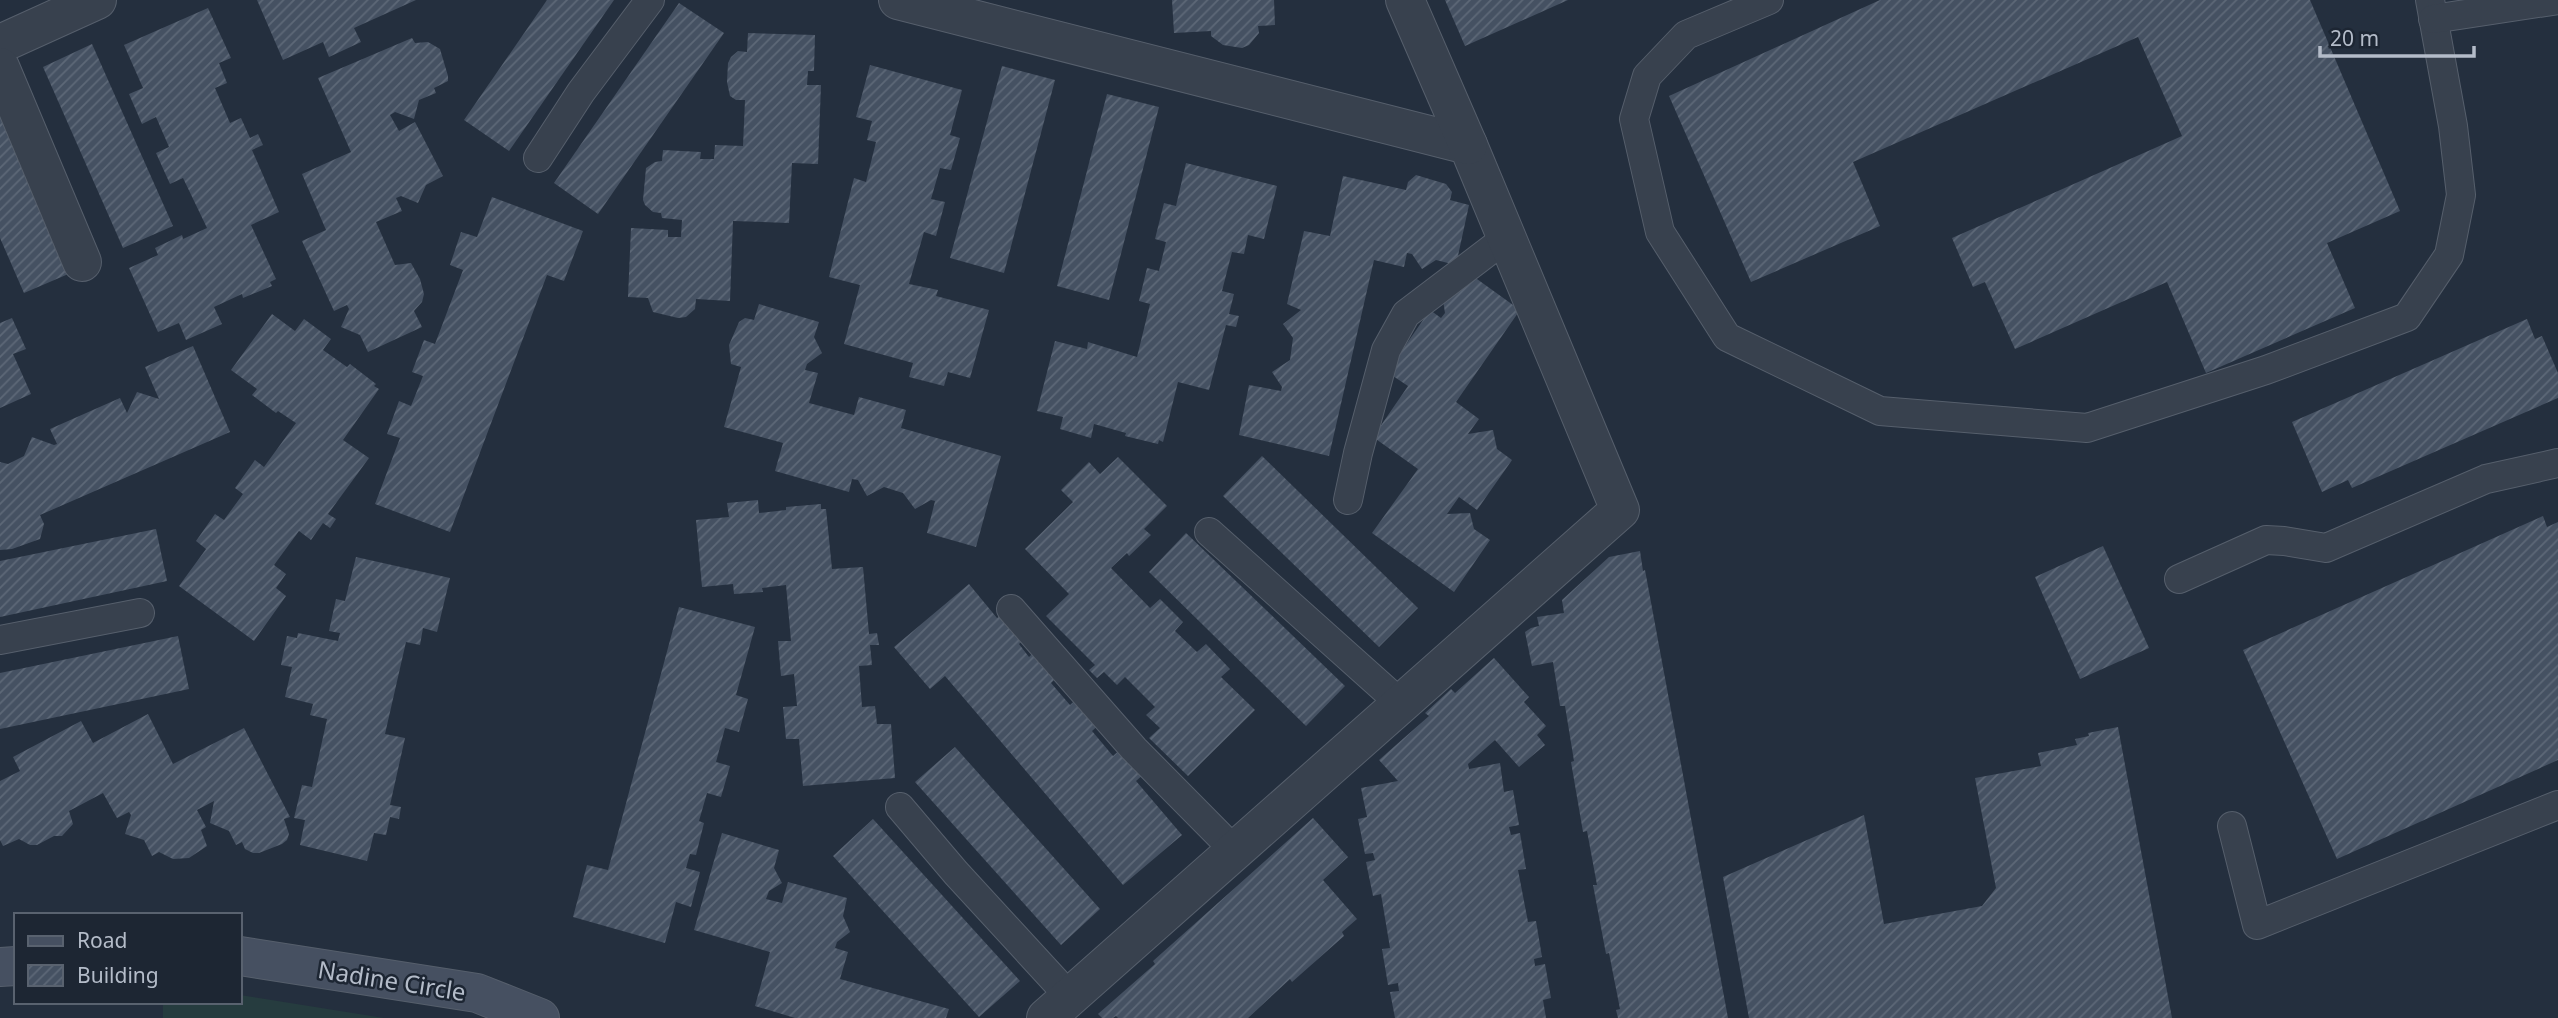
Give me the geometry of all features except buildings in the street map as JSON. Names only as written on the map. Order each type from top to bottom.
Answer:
[{"type":"street","points":[[0,44],[97,0]]},
{"type":"street","points":[[898,0],[1468,145]]},
{"type":"street","points":[[1058,1007],[1620,510],[1405,0]]},
{"type":"street","points":[[0,67],[82,261]]},
{"type":"street","name":"Nadine Circle","points":[[242,956],[477,993],[540,1018]]},
{"type":"lane","points":[[538,158],[581,92],[650,0]]},
{"type":"lane","points":[[1769,0],[1686,35],[1647,76],[1634,118],[1660,232],[1727,337],[1880,411],[2087,428],[2266,370],[2407,317],[2449,255],[2461,195],[2453,126],[2432,10],[2558,1]]},
{"type":"lane","points":[[1348,500],[1386,350],[1406,314],[1506,239]]},
{"type":"lane","points":[[2179,579],[2266,540],[2326,548],[2486,479],[2558,463]]},
{"type":"lane","points":[[1209,532],[1399,703]]},
{"type":"lane","points":[[1011,609],[1133,749],[1234,850]]},
{"type":"lane","points":[[0,640],[141,613]]},
{"type":"lane","points":[[2232,826],[2257,925],[2558,805]]},
{"type":"lane","points":[[900,807],[956,873],[1058,1007]]},
{"type":"green space","points":[[242,995],[384,1018],[163,1018],[163,1004],[242,1004]]}]
